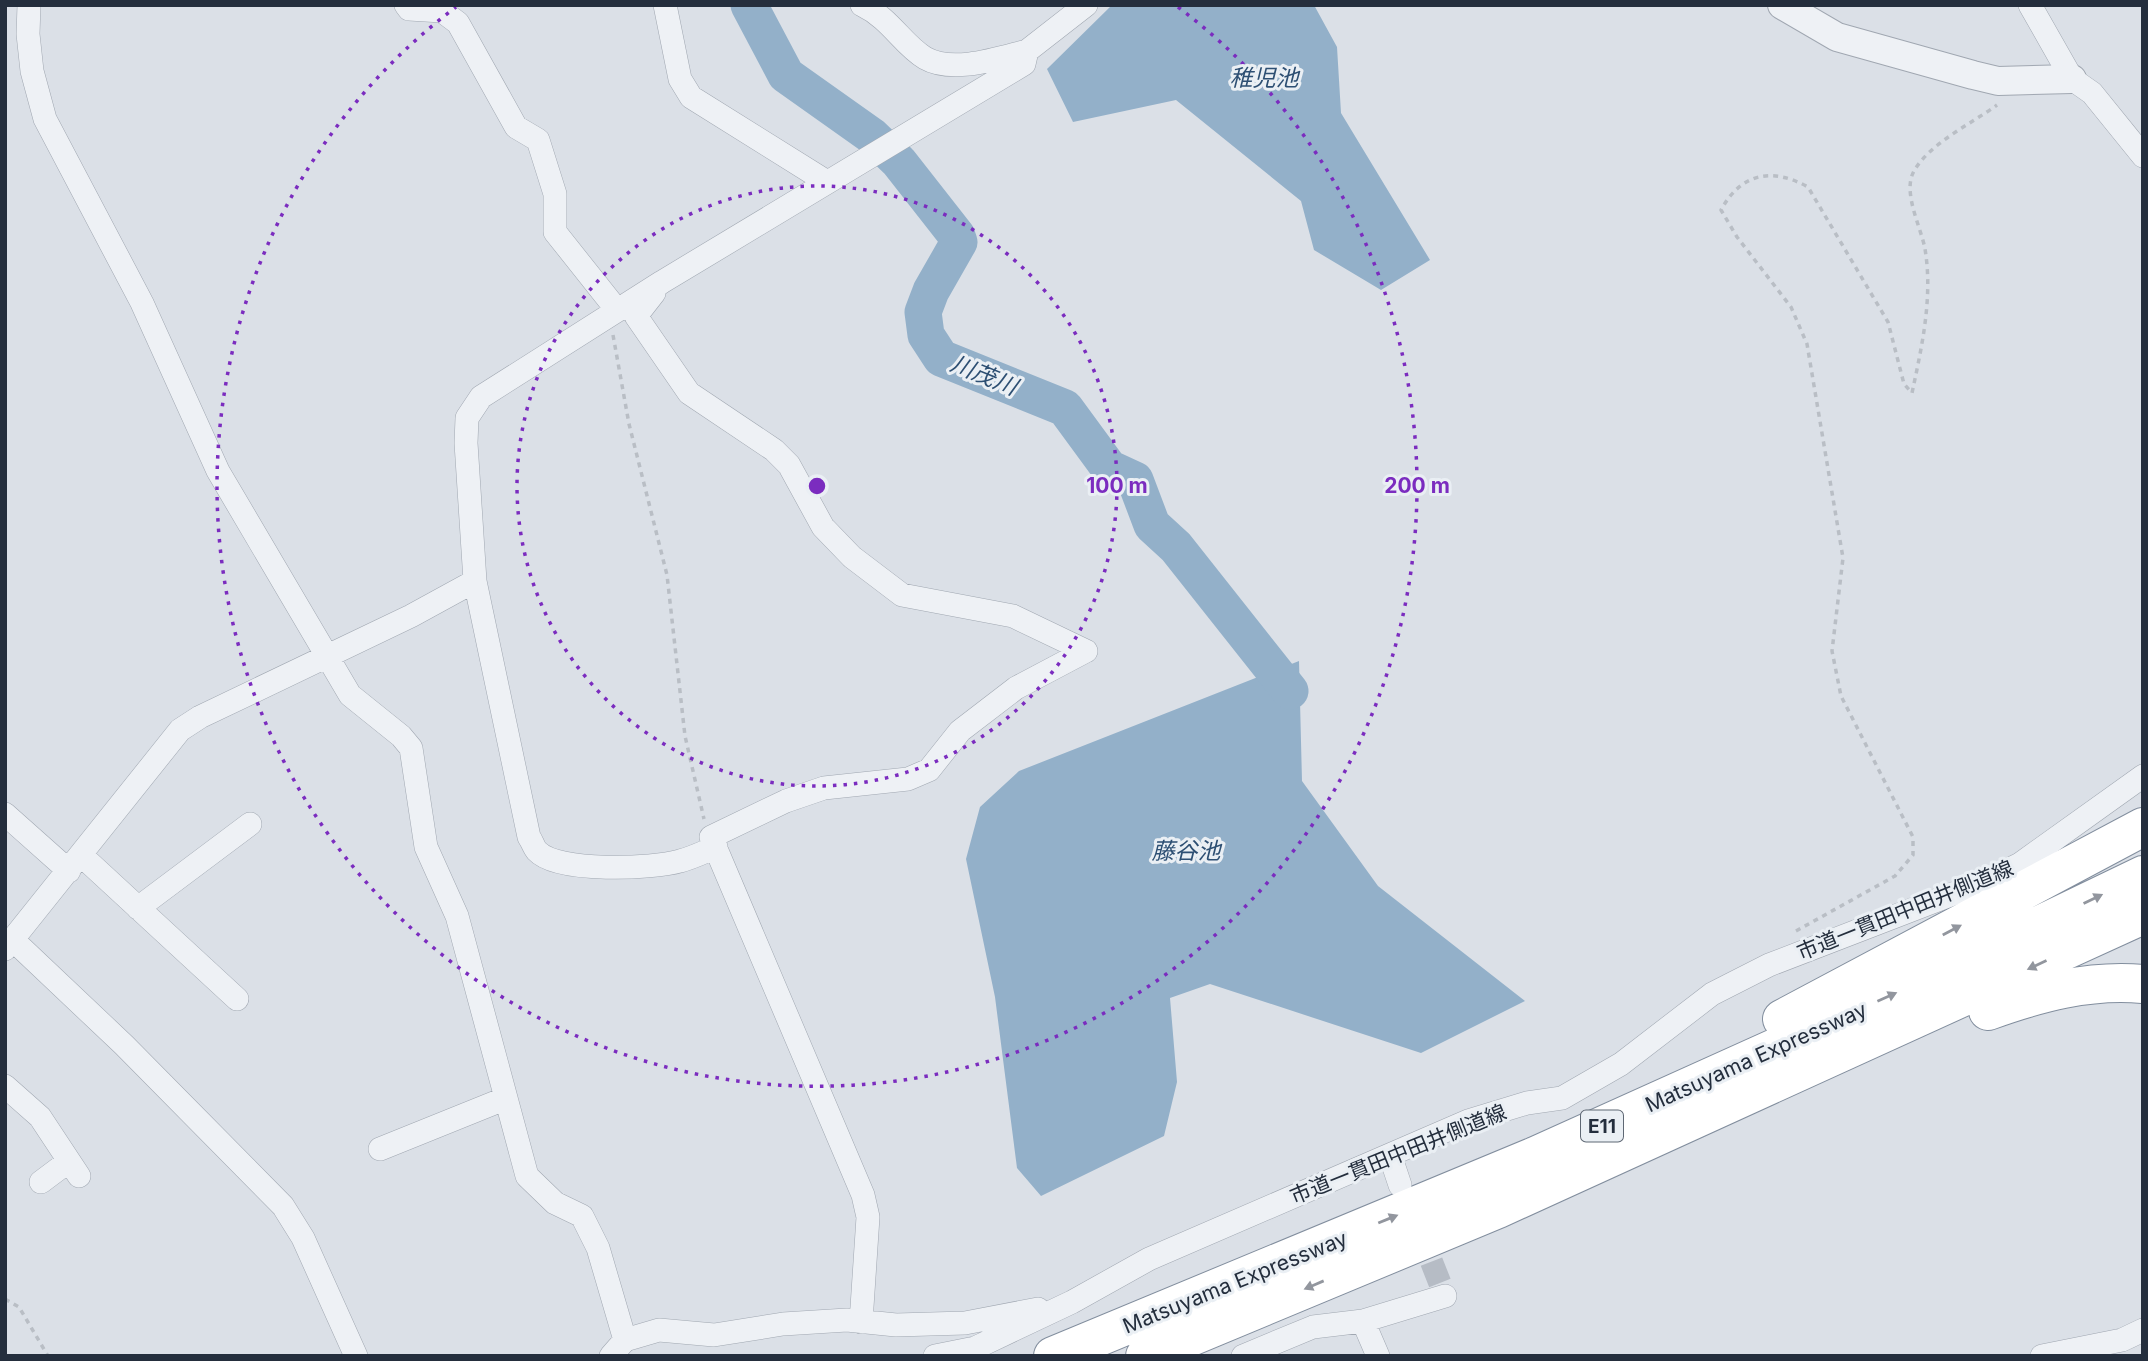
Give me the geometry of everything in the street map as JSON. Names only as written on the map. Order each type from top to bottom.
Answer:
[{"type":"highway","points":[[1436,1199],[2143,827]]},
{"type":"highway","name":"Matsuyama Expressway","points":[[1053,1356],[1436,1199],[1919,983],[2143,875]]},
{"type":"highway","name":"Matsuyama Expressway","points":[[1145,1356],[1498,1209],[2143,915]]},
{"type":"highway","points":[[1498,1209],[2020,1000],[2081,985],[2143,984]]},
{"type":"street","points":[[29,5],[28,34],[32,71],[45,119],[142,303],[218,471],[350,695],[401,736],[411,748],[426,847],[457,916],[504,1099],[527,1176],[555,1203],[582,1216],[590,1230],[598,1248],[618,1348],[659,1330],[714,1335],[783,1324],[965,1323],[1072,1302]]},
{"type":"street","points":[[406,5],[409,9],[442,11],[458,23],[516,127],[538,140],[555,194],[555,232],[627,313],[689,393],[774,450],[789,465],[822,527],[852,556],[902,595],[1013,616],[1086,651],[1016,688],[960,732],[929,770],[908,779],[824,789],[786,801],[679,862],[605,869],[549,858],[537,852],[530,837],[475,581],[467,418],[481,397],[627,313],[662,282],[1024,64],[1027,51]]},
{"type":"street","points":[[665,5],[680,79],[691,97],[827,182]]},
{"type":"street","points":[[862,5],[880,13],[925,58],[953,64],[1027,51],[1086,5]]},
{"type":"street","points":[[1782,5],[1837,37],[1985,78],[2031,82],[2072,79]]},
{"type":"street","points":[[2030,5],[2072,79],[2092,93],[2143,156]]},
{"type":"street","points":[[356,1356],[303,1238],[283,1206],[124,1045],[9,944],[76,864],[180,730],[200,717],[475,581]]},
{"type":"street","name":"市道一貫田中田井側道線","points":[[935,1356],[975,1348],[1072,1302],[1149,1259],[1468,1121],[1527,1103],[1562,1098],[1621,1064],[1712,994],[1769,965],[2020,864],[2143,776]]},
{"type":"street","points":[[5,814],[138,908],[237,999]]},
{"type":"street","points":[[138,908],[250,824]]},
{"type":"street","points":[[713,842],[863,1195],[868,1217],[861,1322]]},
{"type":"street","points":[[5,1086],[40,1117],[74,1168],[41,1182]]},
{"type":"street","points":[[380,1149],[504,1099]]},
{"type":"street","points":[[1390,1155],[1400,1185]]},
{"type":"street","points":[[1243,1356],[1313,1327],[1363,1321],[1445,1296]]},
{"type":"street","points":[[1363,1321],[1378,1356]]},
{"type":"street","points":[[2042,1356],[2122,1339],[2143,1330]]},
{"type":"path","points":[[1769,965],[1798,928],[1895,876],[1913,855],[1913,837],[1842,696],[1832,651],[1843,558],[1807,344],[1791,307],[1737,237],[1721,210],[1731,191],[1759,176],[1788,176],[1808,187],[1888,322],[1904,384],[1912,393],[1923,343],[1930,276],[1922,231],[1910,191],[1912,174],[1924,156],[2031,82]]},
{"type":"path","points":[[627,313],[612,329],[629,424],[667,575],[685,736],[706,830],[713,842]]},
{"type":"path","points":[[5,1299],[19,1307],[48,1356]]},
{"type":"water","name":"稚児池","points":[[1112,5],[1314,5],[1337,47],[1341,113],[1430,260],[1381,290],[1314,250],[1301,201],[1176,100],[1073,122],[1047,69]]},
{"type":"water","name":"藤谷池","points":[[1299,661],[1302,781],[1378,886],[1525,1001],[1421,1053],[1210,984],[1170,998],[1177,1082],[1164,1136],[1041,1196],[1017,1168],[995,997],[966,859],[980,807],[1019,771]]},
{"type":"waterway","name":"川茂川","points":[[749,5],[786,75],[872,136],[899,162],[957,236],[959,242],[931,291],[923,312],[926,335],[941,358],[1065,408],[1109,468],[1135,480],[1152,525],[1176,547],[1290,691]]},
{"type":"tunnel","points":[[1419,1230],[1445,1296]]}]
